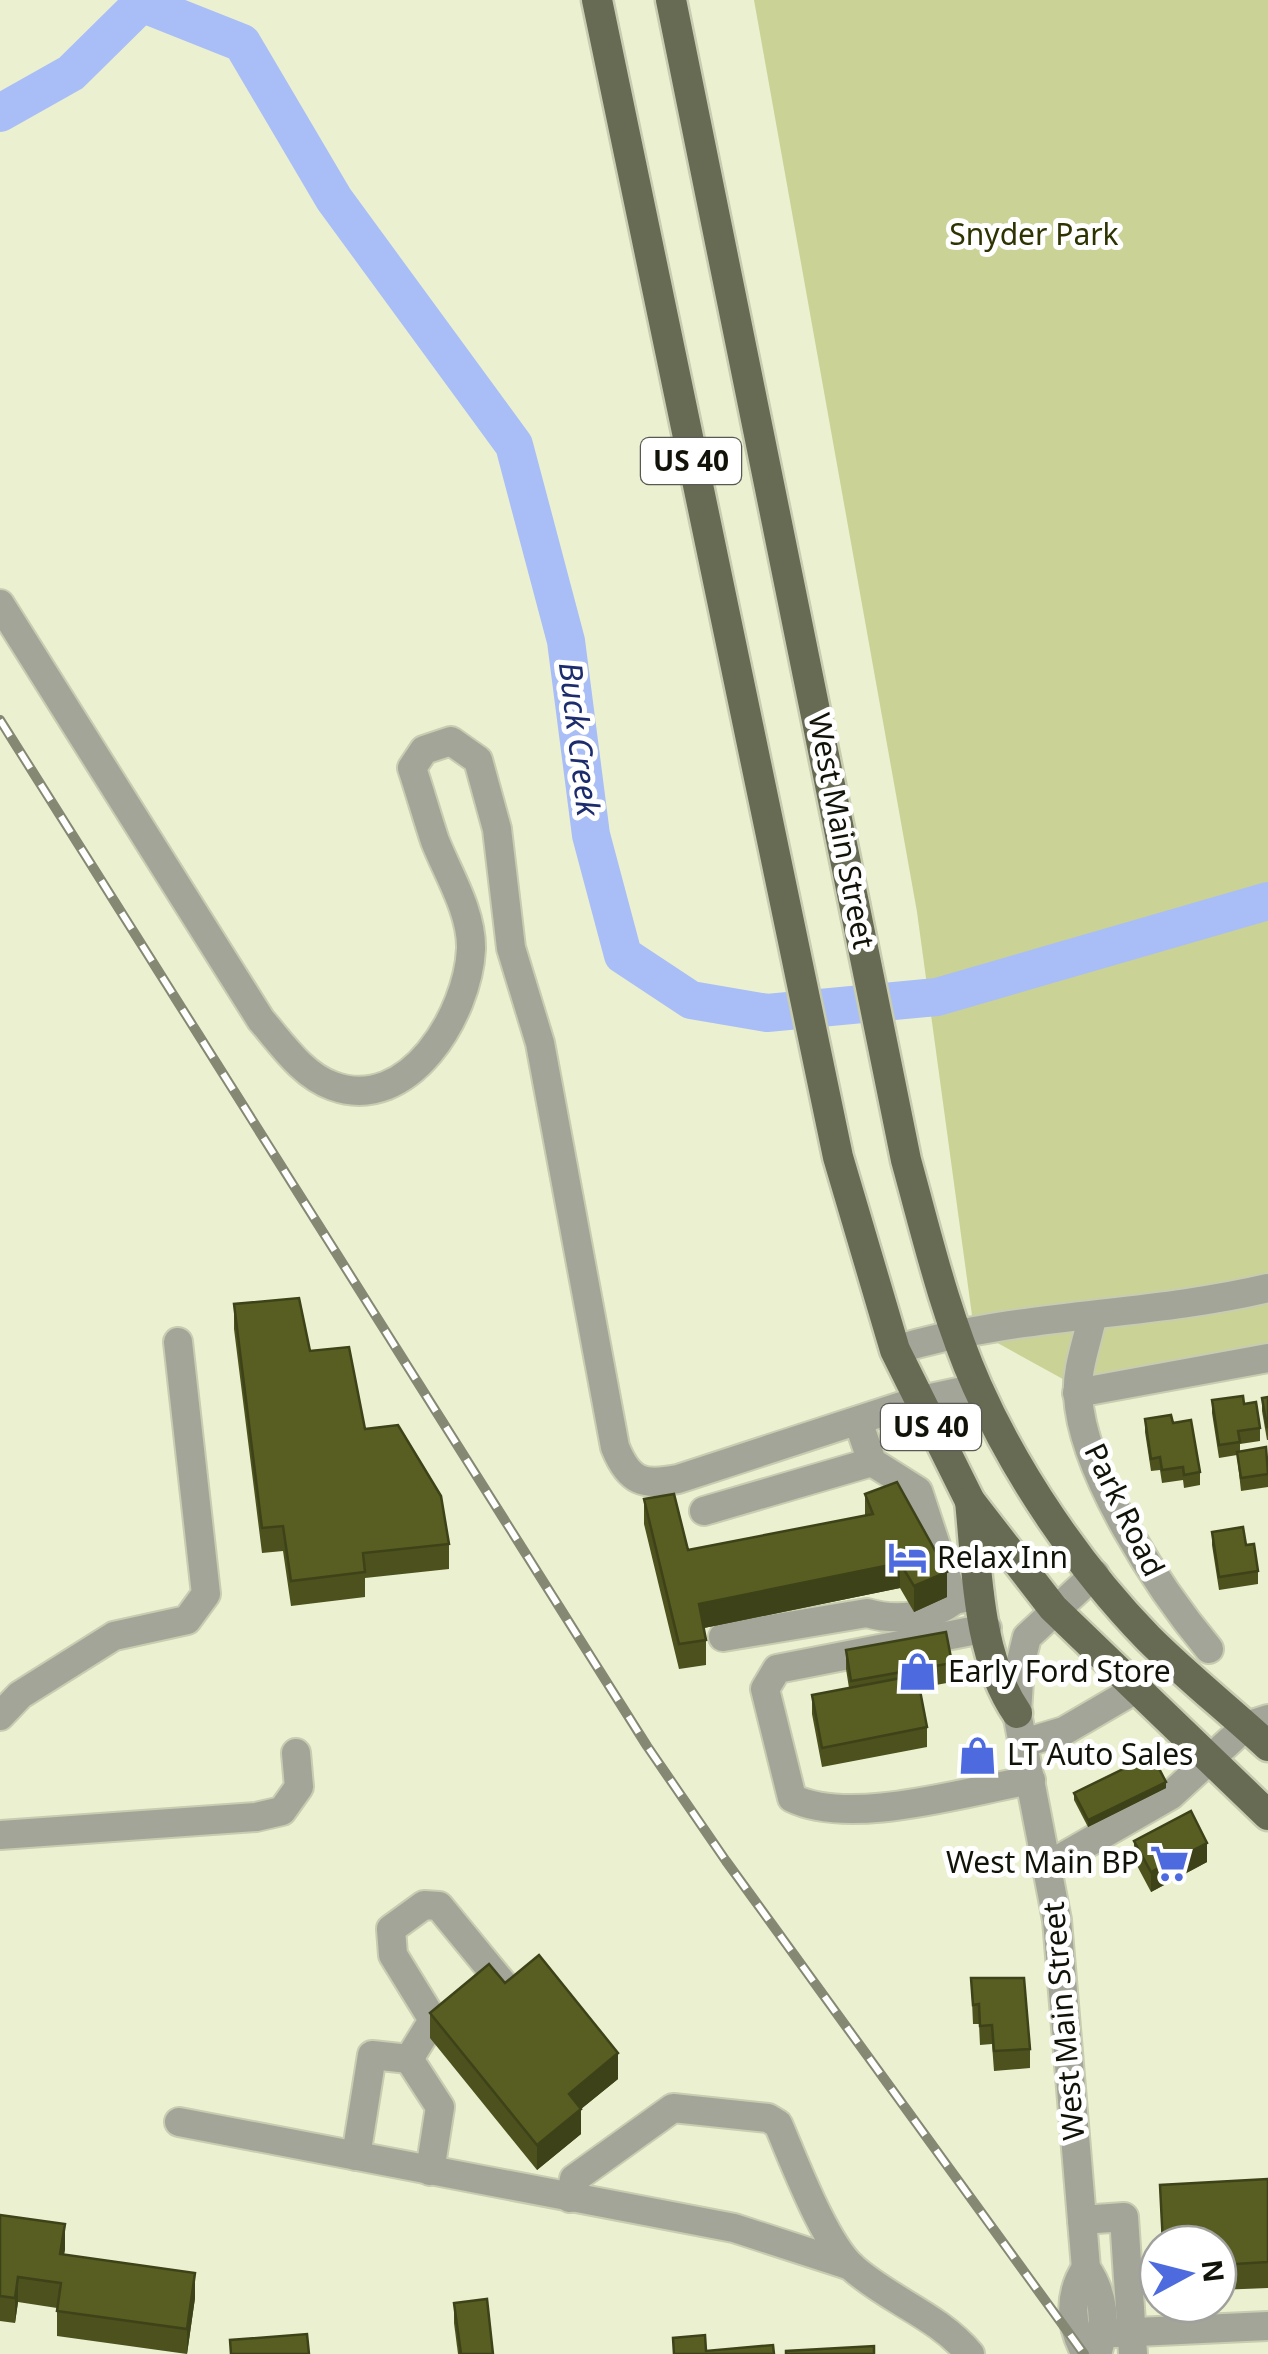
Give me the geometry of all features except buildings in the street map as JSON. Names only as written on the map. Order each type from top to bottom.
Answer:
[{"type":"main road","name":"US 40","points":[[597,0],[838,1157],[895,1350],[970,1501],[1054,1608],[1268,1815]]},
{"type":"main road","name":"West Main Street","points":[[671,0],[906,1160],[956,1332],[978,1388],[1030,1484],[1094,1574]]},
{"type":"main road","points":[[970,1501],[967,1597],[987,1628],[1001,1688],[1020,1728]]},
{"type":"main road","name":"Park Road","points":[[1094,1574],[1148,1638],[1261,1730]]},
{"type":"street","points":[[0,604],[261,1020],[300,1064],[335,1087],[358,1092],[398,1082],[435,1047],[447,1025],[466,976],[469,931],[412,768],[424,750],[451,742],[478,760],[497,828],[511,948],[540,1043],[615,1447],[630,1476],[650,1485],[678,1479],[917,1401],[978,1388]]},
{"type":"street","points":[[895,1350],[956,1332],[1092,1318],[1268,1288]]},
{"type":"street","name":"Park Road","points":[[1092,1318],[1078,1393],[1101,1474],[1130,1534],[1208,1649]]},
{"type":"street","points":[[0,1716],[20,1696],[114,1636],[187,1620],[206,1594],[178,1342]]},
{"type":"street","points":[[1078,1393],[1268,1358]]},
{"type":"street","points":[[723,1636],[867,1613],[884,1618],[941,1612],[967,1597],[918,1492],[872,1462],[858,1421]]},
{"type":"street","points":[[704,1511],[872,1462]]},
{"type":"street","name":"West Main Street","points":[[1094,1574],[1027,1636],[1020,1665],[1020,1728],[1057,1920],[1086,2268],[1072,2288],[1076,2336],[1110,2346]]},
{"type":"street","points":[[987,1628],[776,1669],[764,1688],[792,1798],[806,1805],[836,1809],[876,1807],[1031,1780]]},
{"type":"street","points":[[1020,1728],[1064,1731],[1136,1688]]},
{"type":"street","points":[[1048,1865],[1171,1796],[1212,1760],[1261,1730]]},
{"type":"street","points":[[0,1835],[256,1817],[282,1811],[299,1787],[296,1753]]},
{"type":"street","points":[[409,2059],[440,2014],[393,1955],[391,1929],[424,1904],[439,1906],[493,1982]]},
{"type":"street","points":[[356,2156],[372,2054],[409,2059],[440,2107],[430,2171]]},
{"type":"street","points":[[570,2198],[574,2180],[673,2108],[768,2118],[778,2124],[806,2192],[851,2266]]},
{"type":"street","points":[[179,2122],[734,2228],[851,2266],[950,2330],[970,2354]]},
{"type":"street","points":[[1082,2220],[1124,2217],[1110,2346],[1268,2326]]},
{"type":"green space","name":"Snyder Park","points":[[754,0],[1268,0],[1268,1356],[1081,1389],[974,1330],[917,912]]},
{"type":"waterway","points":[[0,113],[71,73],[145,0]]},
{"type":"waterway","name":"Buck Creek","points":[[144,4],[242,43],[334,199],[514,445],[566,641],[591,835],[623,955],[691,1000],[767,1013],[937,997],[1268,901]]},
{"type":"railway","points":[[0,720],[647,1746],[1084,2354]]},
{"type":"place","name":"Relax Inn","points":[[907,1558]]},
{"type":"place","name":"Early Ford Store","points":[[918,1672]]},
{"type":"place","name":"LT Auto Sales","points":[[977,1755]]},
{"type":"place","name":"West Main BP","points":[[1169,1863]]}]
